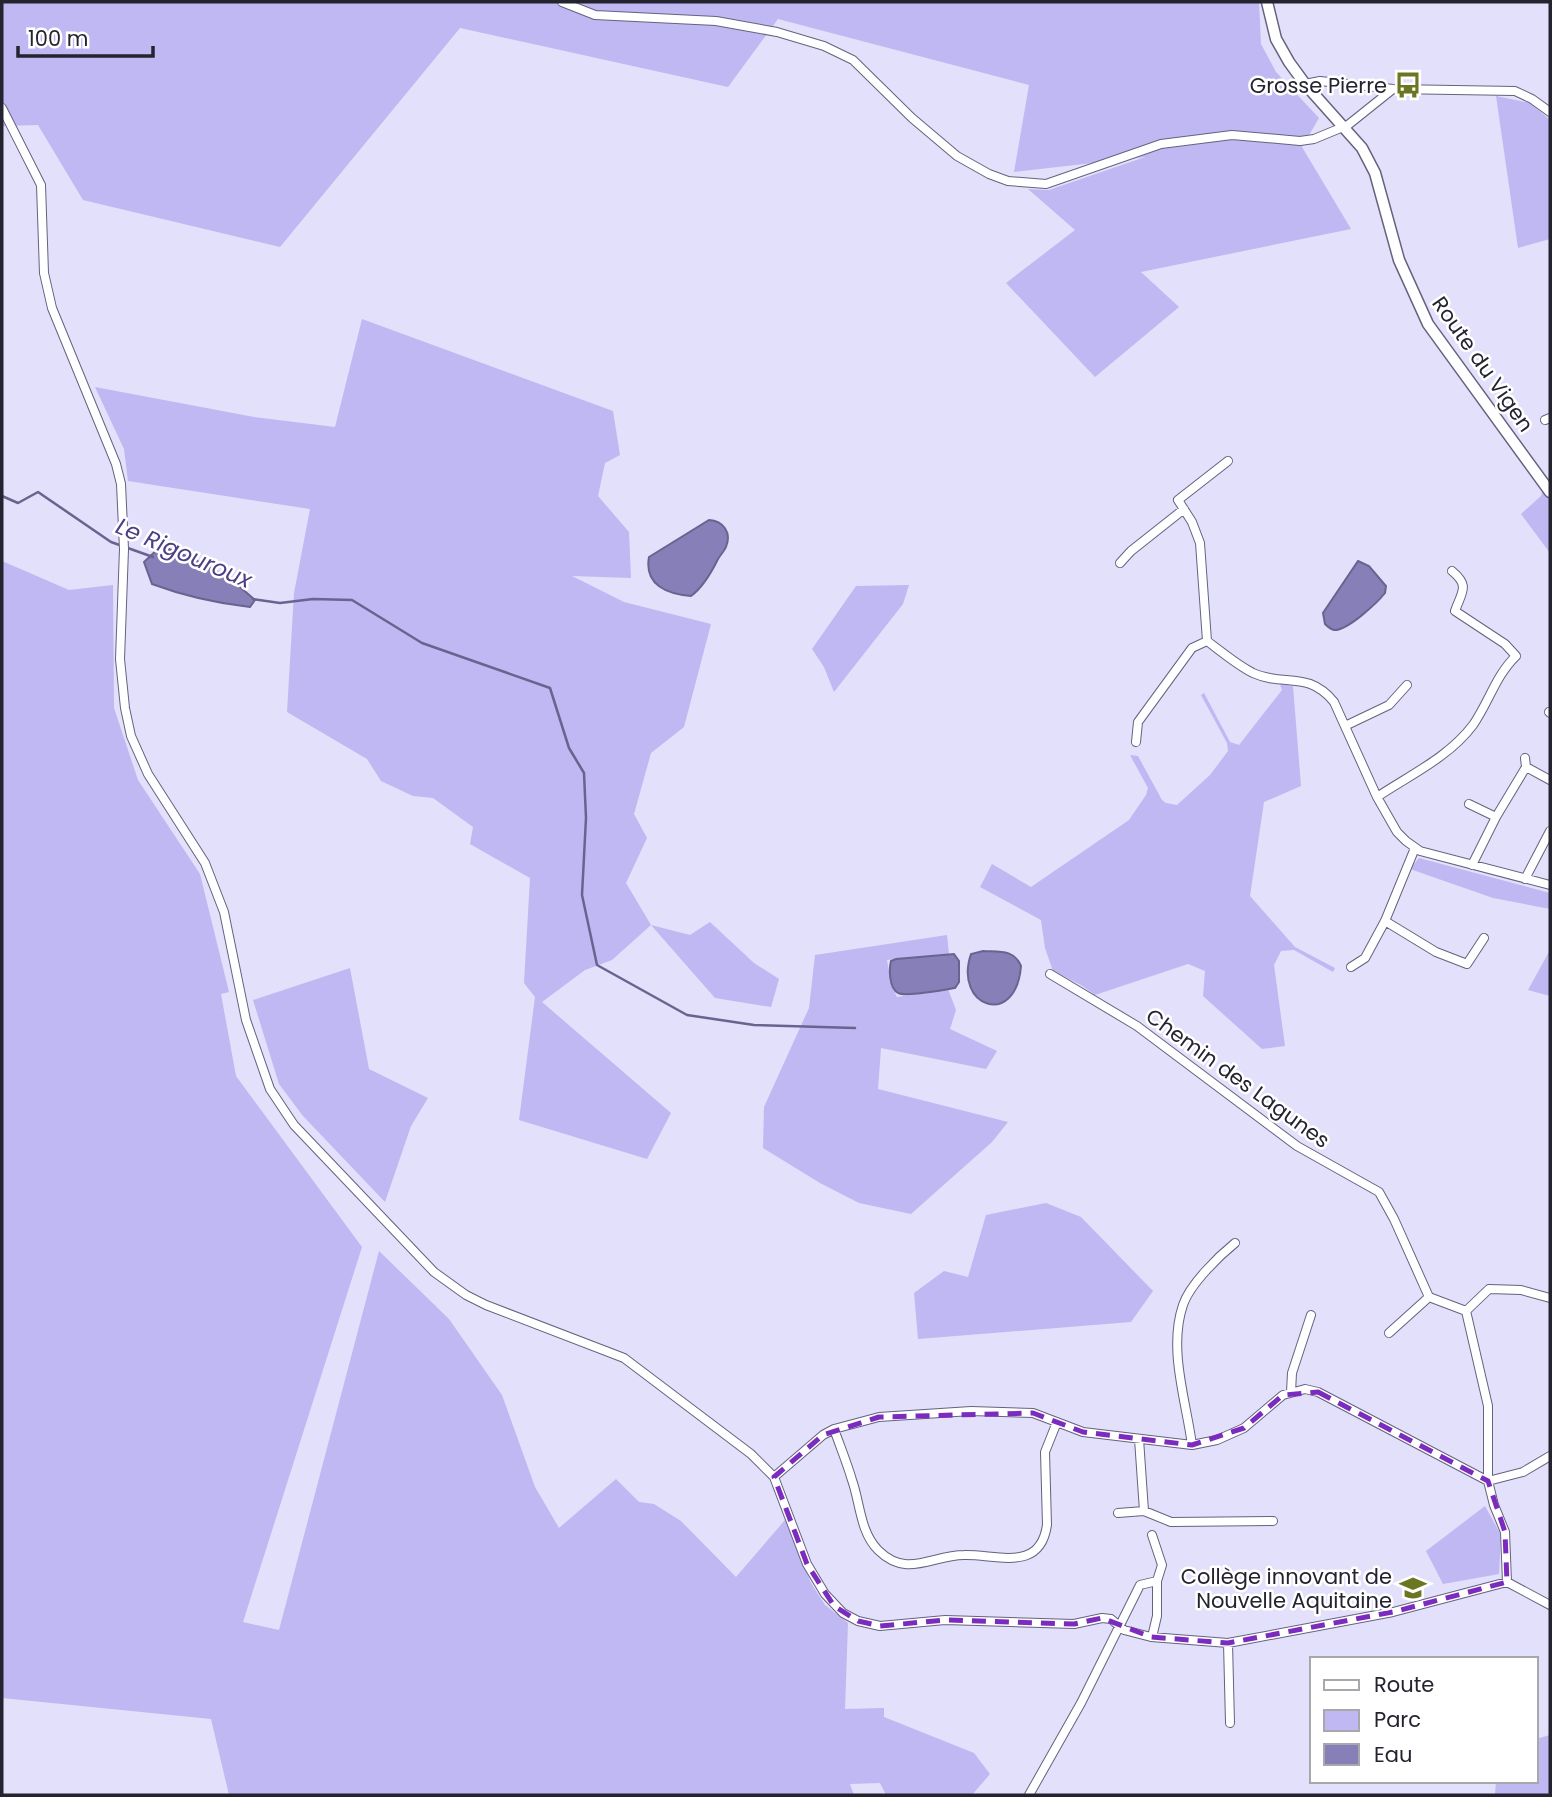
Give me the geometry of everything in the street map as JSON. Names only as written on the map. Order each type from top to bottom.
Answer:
[{"type":"street","points":[[562,2],[595,15],[716,22],[777,32],[824,46],[853,60],[912,118],[957,156],[1007,181],[1046,184],[1161,144],[1232,135],[1300,141],[1314,139],[1344,127],[1393,89]]},
{"type":"street","name":"Route du Vigen","points":[[1266,2],[1276,39],[1305,84],[1362,148],[1376,173],[1399,260],[1436,337],[1550,492]]},
{"type":"street","points":[[1305,84],[1320,81],[1393,89],[1515,91],[1550,112]]},
{"type":"street","points":[[2,108],[41,185],[44,272],[52,308],[116,464],[121,484],[124,545],[120,659],[131,736],[148,774],[205,863],[224,912],[246,1020],[270,1089],[294,1125],[434,1272],[466,1295],[486,1305],[624,1358],[751,1454],[774,1477],[807,1564],[825,1594],[843,1613],[858,1621],[880,1626],[945,1620],[1074,1625],[1102,1618],[1121,1625],[1125,1630],[1153,1637],[1228,1643],[1393,1612],[1507,1582],[1550,1605]]},
{"type":"street","points":[[1207,641],[1200,542],[1178,500],[1228,461]]},
{"type":"street","points":[[1120,564],[1131,551],[1184,509]]},
{"type":"street","points":[[1377,797],[1457,745],[1474,722],[1505,667],[1517,656],[1505,644],[1455,611],[1464,587],[1462,579],[1452,571]]},
{"type":"street","points":[[1207,641],[1255,674],[1296,679],[1326,693],[1334,702],[1377,797],[1397,832],[1415,848],[1550,885]]},
{"type":"street","points":[[1136,742],[1138,722],[1192,648],[1207,641]]},
{"type":"street","points":[[1345,726],[1389,705],[1407,684]]},
{"type":"street","points":[[1472,865],[1525,763],[1550,780]]},
{"type":"street","points":[[1469,804],[1496,817]]},
{"type":"street","points":[[1525,879],[1550,831]]},
{"type":"street","points":[[1351,967],[1365,958],[1385,921],[1415,848]]},
{"type":"street","points":[[1385,921],[1436,952],[1467,964],[1483,938]]},
{"type":"street","name":"Chemin des Lagunes","points":[[1050,974],[1137,1026],[1297,1146],[1379,1192],[1429,1297]]},
{"type":"street","points":[[1192,1445],[1176,1340],[1184,1303],[1214,1261],[1236,1242]]},
{"type":"street","points":[[1466,1311],[1489,1289],[1521,1290],[1550,1298]]},
{"type":"street","points":[[1389,1333],[1429,1297],[1466,1311]]},
{"type":"street","points":[[1466,1311],[1488,1406],[1488,1481],[1505,1532],[1507,1582]]},
{"type":"street","points":[[1292,1392],[1292,1373],[1311,1315]]},
{"type":"street","points":[[774,1477],[814,1441],[834,1429],[879,1417],[971,1411],[1033,1413],[1083,1432],[1192,1445],[1217,1440],[1244,1428],[1283,1395],[1305,1389],[1318,1392],[1488,1481],[1523,1472],[1550,1456]]},
{"type":"street","points":[[834,1429],[853,1480],[867,1535],[878,1551],[897,1562],[920,1565],[960,1555],[1017,1559],[1040,1545],[1047,1525],[1045,1452],[1057,1422]]},
{"type":"street","points":[[1139,1439],[1144,1511]]},
{"type":"street","points":[[1118,1513],[1144,1511],[1171,1522],[1273,1521]]},
{"type":"street","points":[[1152,1535],[1162,1565],[1157,1581],[1157,1616],[1153,1637]]},
{"type":"street","points":[[1029,1795],[1140,1585],[1157,1581]]},
{"type":"street","points":[[1228,1643],[1230,1723]]},
{"type":"highlighted area","points":[[1318,1392],[1488,1481],[1505,1532],[1507,1582],[1393,1612],[1228,1643],[1151,1637],[1102,1618],[1074,1624],[945,1620],[880,1626],[858,1621],[834,1606],[807,1564],[774,1477],[823,1435],[879,1417],[1033,1413],[1083,1432],[1192,1445],[1244,1428],[1283,1395]]},
{"type":"green space","points":[[2,2],[1259,2],[1261,44],[1276,72],[1319,118],[1302,147],[1351,229],[1141,272],[1179,307],[1095,377],[1006,283],[1075,230],[1028,189],[1049,190],[1145,157],[1014,172],[1029,85],[778,19],[728,87],[460,28],[280,247],[83,200],[38,125],[2,126]]},
{"type":"green space","points":[[1496,96],[1530,103],[1550,120],[1550,239],[1518,248]]},
{"type":"green space","points":[[362,319],[613,411],[620,455],[605,463],[598,496],[629,532],[631,578],[572,576],[624,602],[711,624],[684,727],[651,753],[634,814],[647,838],[626,883],[651,925],[612,960],[585,970],[542,1002],[671,1113],[647,1159],[519,1120],[535,997],[524,983],[530,878],[470,844],[473,827],[433,798],[413,796],[381,781],[367,759],[287,712],[294,593],[310,509],[128,481],[124,449],[95,387],[254,417],[335,427]]},
{"type":"green space","points":[[1543,489],[1550,499],[1550,553],[1521,514],[1541,496]]},
{"type":"green space","points":[[2,561],[69,590],[113,585],[114,708],[138,780],[200,874],[229,992],[221,994],[236,1076],[362,1247],[243,1622],[279,1630],[379,1251],[449,1319],[502,1395],[535,1487],[559,1528],[616,1479],[639,1502],[654,1504],[681,1521],[736,1577],[785,1520],[811,1583],[825,1605],[848,1623],[845,1709],[884,1708],[884,1717],[974,1753],[990,1774],[972,1795],[886,1795],[880,1783],[850,1784],[854,1795],[229,1795],[211,1719],[2,1698]]},
{"type":"green space","points":[[909,585],[903,604],[834,692],[824,667],[812,649],[856,586]]},
{"type":"green space","points":[[1280,684],[1293,686],[1301,786],[1264,802],[1250,896],[1295,947],[1335,968],[1333,972],[1294,950],[1281,951],[1274,965],[1285,1046],[1262,1049],[1203,996],[1205,971],[1188,964],[1095,995],[1053,971],[1045,948],[1041,920],[980,887],[992,864],[1031,887],[1129,820],[1148,788],[1130,755],[1138,756],[1162,800],[1177,805],[1210,775],[1228,751],[1227,743],[1201,695],[1204,693],[1230,742],[1239,745],[1282,690]]},
{"type":"green space","points":[[1419,858],[1550,893],[1550,909],[1493,898],[1410,869]]},
{"type":"green space","points":[[710,922],[754,963],[779,979],[771,1007],[715,998],[651,925],[690,935]]},
{"type":"green space","points":[[947,935],[949,954],[887,960],[892,987],[897,997],[948,989],[956,1010],[950,1029],[997,1051],[986,1069],[881,1048],[878,1089],[1008,1122],[992,1142],[911,1214],[859,1203],[763,1148],[764,1107],[809,1008],[815,955]]},
{"type":"green space","points":[[1550,950],[1550,996],[1528,990]]},
{"type":"green space","points":[[350,968],[369,1069],[428,1098],[411,1126],[385,1202],[303,1116],[279,1084],[253,1000]]},
{"type":"green space","points":[[1046,1203],[1081,1217],[1153,1291],[1131,1322],[918,1339],[914,1293],[944,1271],[968,1277],[986,1215]]},
{"type":"green space","points":[[1485,1506],[1501,1535],[1499,1574],[1443,1584],[1426,1551]]},
{"type":"green space","points":[[1550,1735],[1550,1795],[1495,1795],[1496,1783],[1538,1783],[1538,1738]]},
{"type":"water","points":[[709,520],[725,528],[728,542],[702,585],[691,596],[674,593],[659,586],[650,575],[649,557]]},
{"type":"water","points":[[161,546],[211,568],[234,582],[255,600],[250,607],[224,603],[152,584],[144,562]]},
{"type":"water","points":[[1358,561],[1369,566],[1386,586],[1385,593],[1354,621],[1333,630],[1325,624],[1323,613]]},
{"type":"water","points":[[983,951],[1010,954],[1021,966],[1017,986],[1009,998],[998,1004],[987,1004],[978,998],[971,987],[968,972],[971,954]]},
{"type":"water","points":[[954,954],[959,961],[959,982],[955,988],[909,994],[895,991],[891,983],[891,961]]},
{"type":"waterway","name":"Le Rigouroux","points":[[2,496],[18,503],[38,492],[111,542],[153,557]]},
{"type":"waterway","name":"Le Rigouroux","points":[[253,599],[280,603],[313,599],[352,600],[422,643],[550,688],[569,748],[584,773],[586,818],[582,895],[597,965],[687,1015],[754,1025],[855,1028]]},
{"type":"place","name":"Grosse Pierre","points":[[1408,85]]},
{"type":"place","name":"Collège innovant de Nouvelle Aquitaine","points":[[1413,1588]]}]
